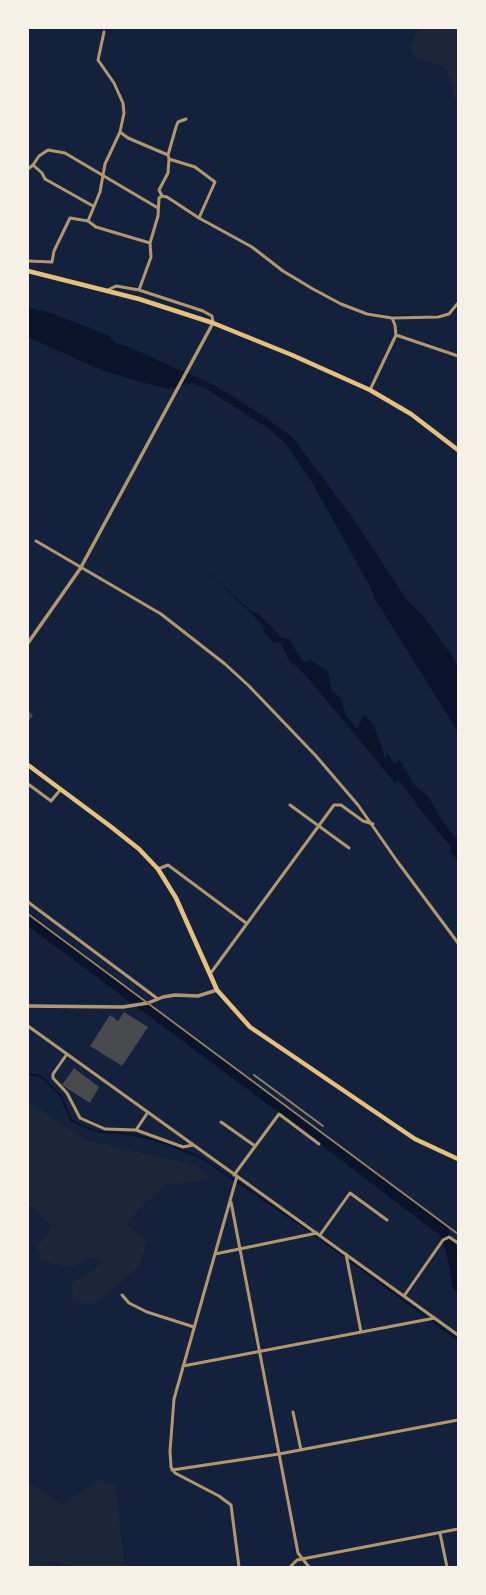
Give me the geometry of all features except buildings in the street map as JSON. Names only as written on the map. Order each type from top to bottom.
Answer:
[{"type":"highway","points":[[28,271],[104,292],[139,299],[213,323],[370,390],[411,414],[458,450]]},
{"type":"highway","points":[[28,765],[139,849],[158,869],[176,898],[217,990],[237,1014],[264,1038],[415,1139],[458,1159]]},
{"type":"street","points":[[88,221],[100,192],[105,164],[120,132],[124,113],[123,103],[114,83],[98,60],[104,32]]},
{"type":"street","points":[[186,119],[178,122],[176,127],[168,157],[168,173],[159,190],[162,196],[167,197],[199,218],[252,246],[283,271],[341,304],[367,314],[392,318],[438,317],[449,314],[458,303]]},
{"type":"street","points":[[120,132],[128,138],[168,157],[195,167],[215,182],[199,218]]},
{"type":"street","points":[[28,169],[33,165],[39,156],[48,150],[65,152],[158,208]]},
{"type":"street","points":[[33,165],[51,184],[93,206]]},
{"type":"street","points":[[139,290],[151,257],[150,243],[158,216],[159,198],[162,196]]},
{"type":"street","points":[[28,261],[52,262],[54,250],[70,218],[88,221],[96,227],[150,243]]},
{"type":"street","points":[[28,643],[80,569],[213,323],[212,316],[203,311],[139,290],[116,286],[104,292]]},
{"type":"street","points":[[370,390],[396,335],[395,325],[392,318]]},
{"type":"street","points":[[396,335],[458,356]]},
{"type":"street","points":[[36,541],[80,569],[133,596],[161,614],[226,664],[268,705],[316,756],[372,824],[397,861],[458,943]]},
{"type":"street","points":[[28,784],[51,801],[61,789]]},
{"type":"street","points":[[210,974],[334,805],[338,804],[363,821],[372,824]]},
{"type":"street","points":[[290,805],[349,848]]},
{"type":"street","points":[[158,869],[168,865],[246,924]]},
{"type":"street","points":[[28,902],[158,999]]},
{"type":"street","points":[[28,1006],[115,1008],[139,1005],[175,995],[198,996],[217,990]]},
{"type":"street","points":[[28,1026],[458,1335]]},
{"type":"street","points":[[67,1054],[53,1074],[53,1078],[67,1093],[79,1117],[105,1129],[136,1130],[183,1147],[193,1145]]},
{"type":"street","points":[[136,1130],[148,1112]]},
{"type":"street","points":[[239,1567],[231,1505],[219,1496],[180,1476],[172,1470],[170,1451],[172,1408],[231,1200],[236,1176],[278,1114],[319,1144]]},
{"type":"street","points":[[221,1122],[255,1146]]},
{"type":"street","points":[[215,1254],[318,1234],[350,1193],[387,1220]]},
{"type":"street","points":[[231,1200],[298,1553],[308,1567]]},
{"type":"street","points":[[404,1296],[443,1240],[449,1237],[458,1242]]},
{"type":"street","points":[[346,1254],[361,1332]]},
{"type":"street","points":[[122,1295],[129,1303],[147,1312],[194,1327]]},
{"type":"street","points":[[183,1366],[435,1318]]},
{"type":"street","points":[[293,1412],[300,1450]]},
{"type":"street","points":[[172,1470],[279,1454],[458,1420]]},
{"type":"street","points":[[292,1566],[297,1560],[458,1530]]},
{"type":"street","points":[[440,1533],[447,1567]]},
{"type":"shaded area","points":[[418,28],[458,28],[458,109],[449,76],[444,66],[415,59],[410,46]]},
{"type":"shaded area","points":[[28,306],[38,311],[42,310],[109,336],[116,343],[131,348],[216,386],[268,419],[293,438],[352,517],[407,600],[424,617],[453,657],[458,668],[458,732],[375,599],[370,586],[311,481],[286,444],[269,429],[205,388],[192,383],[169,389],[134,380],[101,370],[28,337]]},
{"type":"shaded area","points":[[201,565],[251,611],[258,613],[282,638],[289,639],[302,660],[307,662],[309,659],[328,672],[332,691],[340,697],[346,716],[358,729],[362,716],[366,715],[375,728],[386,760],[386,752],[395,764],[400,760],[414,785],[428,796],[442,821],[458,840],[458,861],[450,852],[451,847],[417,806],[415,801],[398,780],[395,783],[307,677],[289,660],[281,643],[274,643],[263,631],[264,627],[252,614]]},
{"type":"shaded area","points":[[28,1102],[86,1140],[199,1166],[210,1179],[166,1185],[135,1212],[127,1225],[147,1241],[140,1265],[97,1303],[73,1303],[72,1283],[96,1269],[100,1260],[89,1258],[73,1267],[41,1261],[37,1244],[46,1237],[51,1225],[28,1204]]},
{"type":"shaded area","points":[[98,1480],[115,1484],[125,1567],[69,1567],[52,1561],[44,1567],[28,1567],[28,1482],[63,1505]]},
{"type":"waterway","points":[[451,313],[458,307]]},
{"type":"waterway","points":[[368,313],[385,315]]},
{"type":"waterway","points":[[433,316],[442,314]]},
{"type":"waterway","points":[[389,316],[411,316]]},
{"type":"waterway","points":[[28,919],[290,1114],[443,1231],[451,1248],[458,1286]]},
{"type":"waterway","points":[[28,1074],[40,1076],[45,1080],[61,1096],[71,1120],[87,1128],[100,1132],[132,1134],[167,1144],[200,1157],[304,1227],[458,1340]]},
{"type":"railway","points":[[28,914],[458,1234]]},
{"type":"railway","points":[[254,1075],[323,1126]]}]
